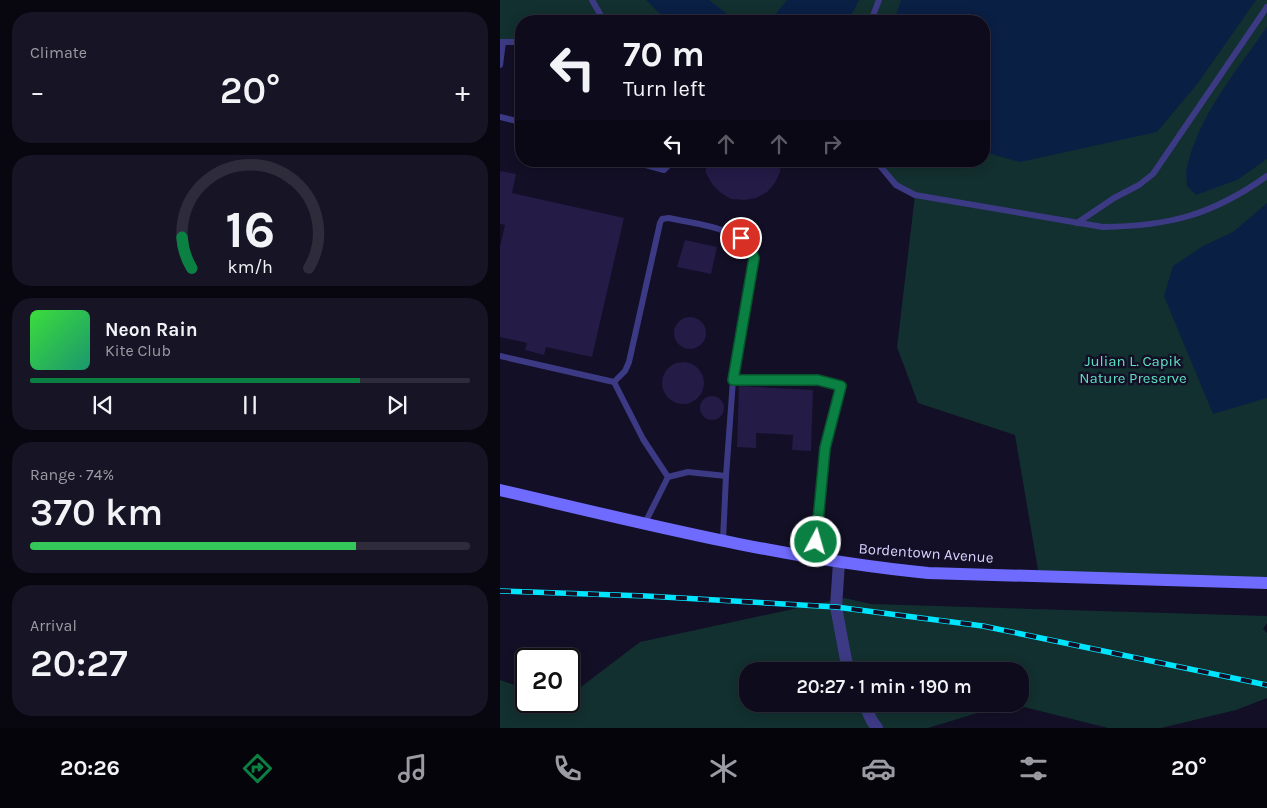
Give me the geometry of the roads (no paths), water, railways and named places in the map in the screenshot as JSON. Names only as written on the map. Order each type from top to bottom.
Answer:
[{"type":"main road","name":"Bordentown Avenue","points":[[500,490],[644,524],[815,558],[928,573],[1267,584]]},
{"type":"street","points":[[839,562],[836,607],[847,662]]},
{"type":"street","points":[[868,712],[874,726]]},
{"type":"lane","points":[[592,0],[601,15]]},
{"type":"lane","points":[[874,15],[878,0]]},
{"type":"lane","points":[[1077,223],[1114,198],[1139,185],[1153,174],[1267,7]]},
{"type":"lane","points":[[500,65],[502,42],[515,42]]},
{"type":"lane","points":[[500,117],[515,121]]},
{"type":"lane","points":[[653,167],[664,170],[667,167]]},
{"type":"lane","points":[[881,167],[896,184],[915,195],[1077,223],[1111,227],[1162,223],[1205,212],[1267,176]]},
{"type":"lane","points":[[614,382],[625,371],[629,362],[662,219],[670,218],[734,234],[750,248],[754,258],[733,380],[723,540]]},
{"type":"lane","points":[[500,356],[614,382]]},
{"type":"lane","points":[[733,380],[818,380],[841,386],[825,448],[815,558]]},
{"type":"lane","points":[[614,382],[643,439],[668,477]]},
{"type":"lane","points":[[644,524],[668,477],[688,472],[726,476]]},
{"type":"water","points":[[646,0],[709,0],[728,15],[661,15]]},
{"type":"water","points":[[787,0],[859,0],[851,15],[775,15]]},
{"type":"water","points":[[901,0],[1256,0],[1198,83],[1157,132],[1020,162],[990,154],[990,15],[896,15]]},
{"type":"water","points":[[1267,27],[1267,159],[1237,180],[1196,195],[1187,186],[1186,172],[1200,129],[1220,94]]},
{"type":"water","points":[[1267,203],[1267,398],[1213,414],[1164,296],[1173,266],[1203,246],[1233,232]]},
{"type":"railway","points":[[500,591],[646,596],[836,607],[983,626],[1267,685]]},
{"type":"park label","name":"Julian L. Capik Nature Preserve","points":[[1133,370]]}]
